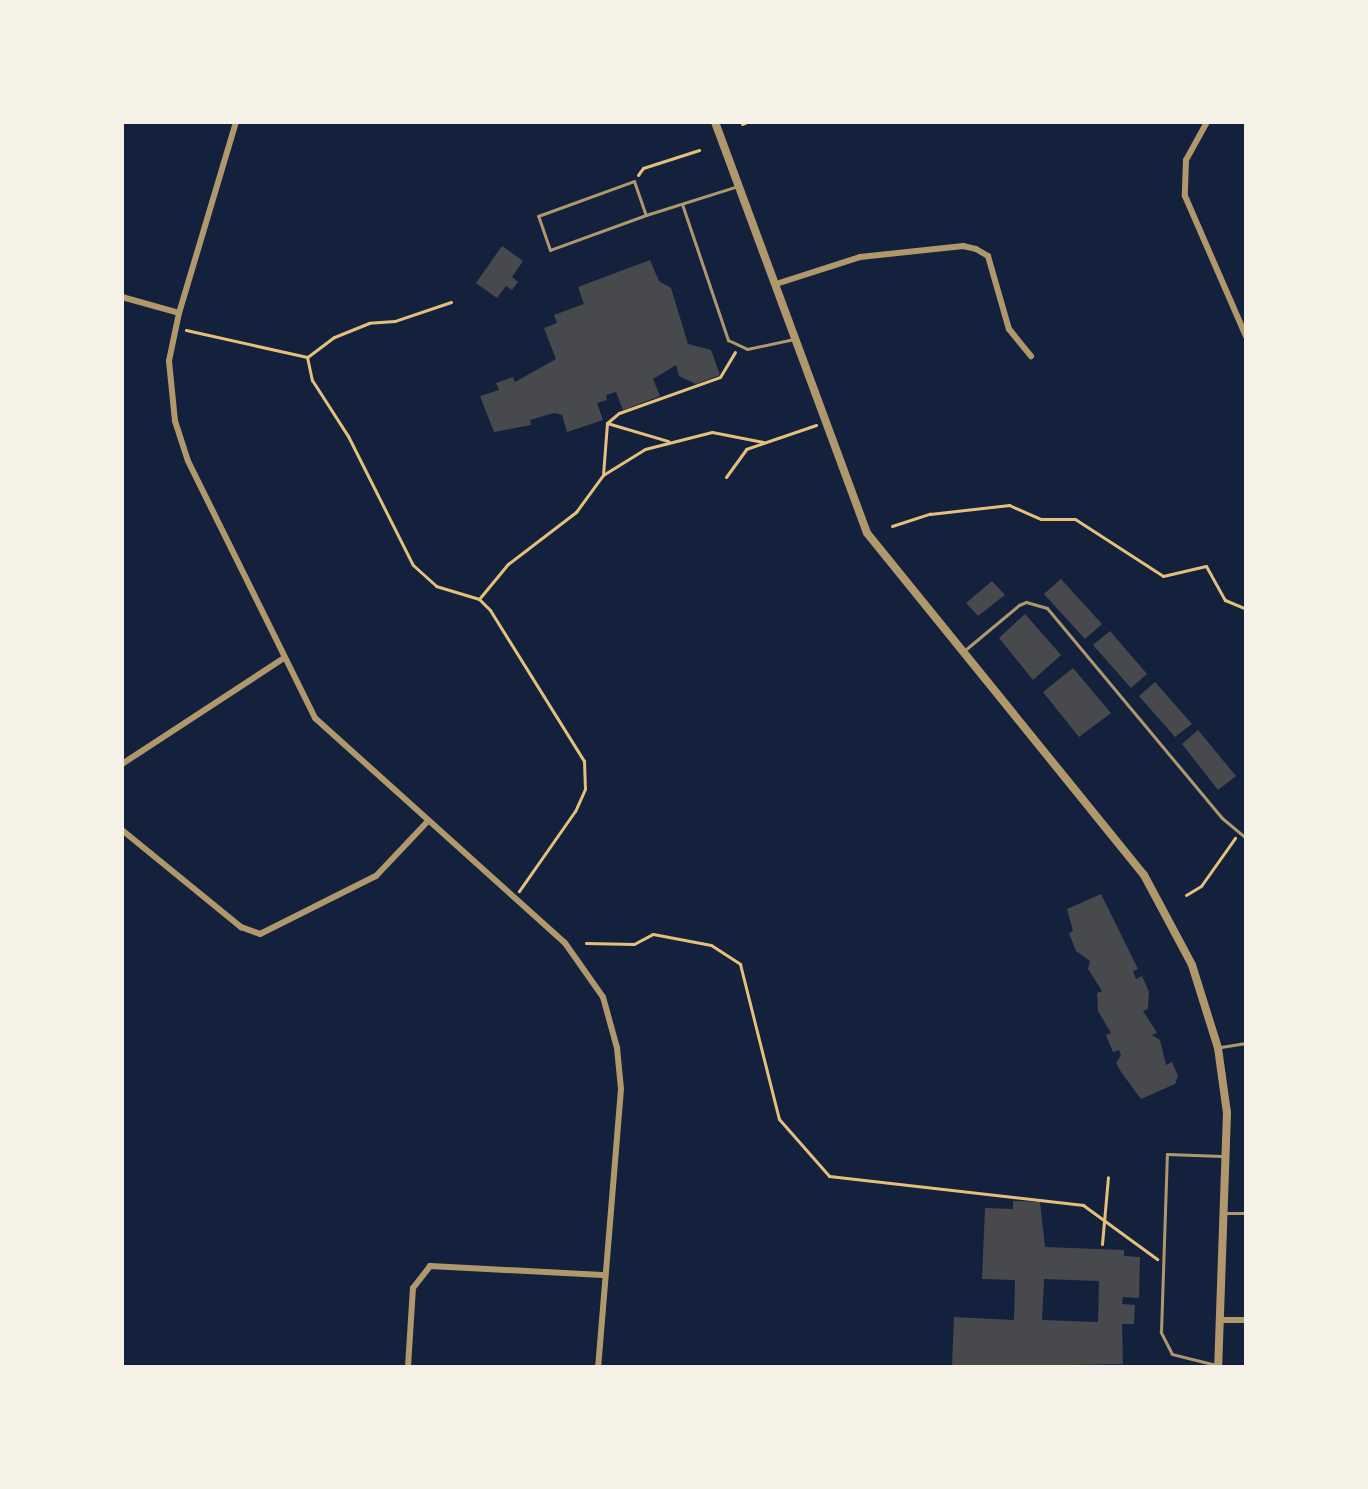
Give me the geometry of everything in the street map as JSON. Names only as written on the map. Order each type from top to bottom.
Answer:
[{"type":"street","points":[[236,122],[179,313],[169,361],[175,421],[188,461],[315,718],[565,943],[603,997],[617,1048],[621,1089],[603,1275],[598,1367]]},
{"type":"street","points":[[715,122],[776,284],[823,423],[867,533],[1144,875],[1192,965],[1218,1048],[1227,1113],[1218,1366]]},
{"type":"street","points":[[1207,122],[1186,160],[1185,196],[1246,336]]},
{"type":"street","points":[[776,284],[860,257],[963,246],[976,249],[988,256],[1009,329],[1031,356]]},
{"type":"street","points":[[122,297],[179,313]]},
{"type":"street","points":[[122,764],[284,658]]},
{"type":"street","points":[[122,830],[241,927],[260,934],[376,876],[427,822]]},
{"type":"street","points":[[408,1367],[413,1288],[430,1266],[603,1275]]},
{"type":"street","points":[[1220,1320],[1246,1320]]},
{"type":"lane","points":[[646,215],[634,181],[538,216],[550,250],[739,186]]},
{"type":"lane","points":[[682,204],[728,340],[738,347],[795,339]]},
{"type":"lane","points":[[962,652],[1019,605],[1026,602],[1047,608],[1237,834],[1246,838]]},
{"type":"lane","points":[[1218,1048],[1246,1043]]},
{"type":"lane","points":[[1218,1366],[1179,1358],[1165,1347],[1167,1154],[1226,1156]]},
{"type":"lane","points":[[1223,1213],[1246,1213]]},
{"type":"path","points":[[742,124],[747,122]]},
{"type":"path","points":[[634,181],[643,168],[699,150]]},
{"type":"path","points":[[186,330],[307,357],[334,337],[369,323],[395,321],[451,302]]},
{"type":"path","points":[[603,475],[607,423],[619,413],[720,377],[738,347]]},
{"type":"path","points":[[307,357],[312,380],[348,436],[413,565],[436,586],[479,599],[584,761],[585,789],[575,811],[519,891]]},
{"type":"path","points":[[607,423],[668,441]]},
{"type":"path","points":[[726,477],[746,449],[823,423]]},
{"type":"path","points":[[479,599],[508,564],[576,512],[603,475],[668,441],[712,432],[763,442]]},
{"type":"path","points":[[892,526],[930,514],[1009,505],[1041,519],[1075,519],[1163,576],[1206,566],[1225,600],[1246,609]]},
{"type":"path","points":[[1186,895],[1201,886],[1237,834]]},
{"type":"path","points":[[586,943],[634,944],[653,934],[711,945],[740,964],[779,1119],[829,1176],[1052,1199],[1083,1205],[1164,1263]]},
{"type":"path","points":[[1102,1244],[1108,1177]]},
{"type":"building","points":[[502,246],[523,261],[512,277],[518,282],[512,290],[506,286],[497,298],[476,283]]},
{"type":"building","points":[[650,260],[659,281],[671,288],[688,344],[711,350],[720,375],[696,384],[679,376],[676,365],[653,379],[660,396],[623,410],[616,392],[606,395],[607,400],[597,403],[603,420],[567,432],[562,415],[554,413],[530,420],[531,425],[494,432],[480,396],[499,390],[496,383],[513,377],[515,382],[556,359],[544,328],[557,323],[554,315],[584,304],[578,287]]},
{"type":"building","points":[[1061,579],[1102,624],[1085,639],[1044,594]]},
{"type":"building","points":[[992,581],[1005,595],[978,616],[966,603]]},
{"type":"building","points":[[1025,614],[1061,655],[1033,680],[999,638]]},
{"type":"building","points":[[1110,631],[1147,674],[1131,688],[1093,645]]},
{"type":"building","points":[[1073,668],[1111,713],[1079,737],[1043,692]]},
{"type":"building","points":[[1155,682],[1192,724],[1175,737],[1139,696]]},
{"type":"building","points":[[1198,730],[1236,776],[1218,790],[1182,744]]},
{"type":"building","points":[[1101,894],[1138,969],[1133,971],[1136,979],[1142,976],[1149,992],[1148,1009],[1143,1011],[1157,1033],[1152,1035],[1160,1040],[1166,1065],[1172,1062],[1178,1076],[1175,1084],[1141,1099],[1116,1063],[1121,1055],[1119,1050],[1113,1052],[1106,1035],[1111,1033],[1098,1011],[1097,993],[1102,991],[1088,969],[1090,961],[1076,951],[1069,933],[1073,931],[1067,909]]},
{"type":"building","points":[[1013,1201],[1040,1202],[1045,1247],[1124,1250],[1124,1256],[1140,1257],[1139,1298],[1123,1297],[1122,1304],[1135,1305],[1134,1324],[1122,1324],[1123,1364],[952,1367],[954,1317],[1014,1320],[1015,1280],[982,1279],[985,1208],[1013,1209]],"holes":[[[1044,1279],[1099,1281],[1098,1322],[1042,1320]]]}]
